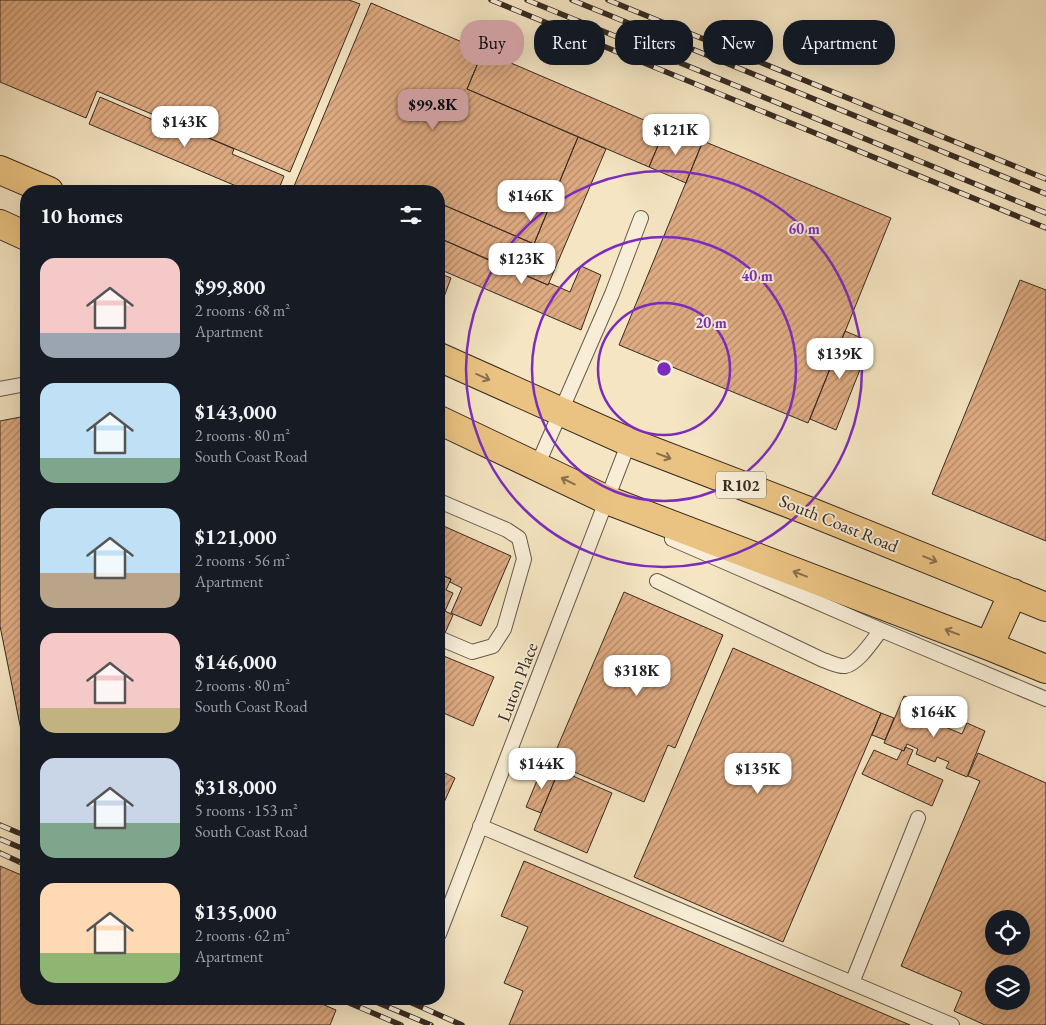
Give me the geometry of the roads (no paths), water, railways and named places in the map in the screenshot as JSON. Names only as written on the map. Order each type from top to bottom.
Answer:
[{"type":"highway","points":[[0,170],[35,185]]},
{"type":"highway","points":[[0,224],[20,233]]},
{"type":"highway","name":"South Coast Road","points":[[445,360],[629,442],[797,506],[1046,607]]},
{"type":"highway","points":[[445,423],[537,466],[605,504],[989,646],[1046,669]]},
{"type":"highway","points":[[989,646],[1013,593]]},
{"type":"lane","points":[[537,466],[612,294],[641,218]]},
{"type":"lane","points":[[0,389],[20,385]]},
{"type":"lane","name":"Luton Place","points":[[445,918],[629,442]]},
{"type":"lane","points":[[445,504],[507,530],[519,538],[524,559],[504,629],[492,646],[472,652],[445,641]]},
{"type":"lane","points":[[605,504],[881,630],[1046,699]]},
{"type":"lane","points":[[657,581],[823,660],[844,667],[858,658],[881,630]]},
{"type":"lane","points":[[852,983],[918,818]]},
{"type":"lane","points":[[480,826],[952,1025]]},
{"type":"railway","points":[[491,0],[1046,228]]},
{"type":"railway","points":[[527,0],[1046,213]]},
{"type":"railway","points":[[572,0],[1046,194]]},
{"type":"railway","points":[[608,0],[1046,179]]},
{"type":"railway","points":[[0,825],[20,833]]},
{"type":"railway","points":[[0,839],[20,847]]},
{"type":"railway","points":[[0,853],[20,862]]},
{"type":"railway","points":[[354,1005],[401,1025]]},
{"type":"railway","points":[[383,1005],[431,1025]]},
{"type":"railway","points":[[417,1005],[462,1025]]}]
